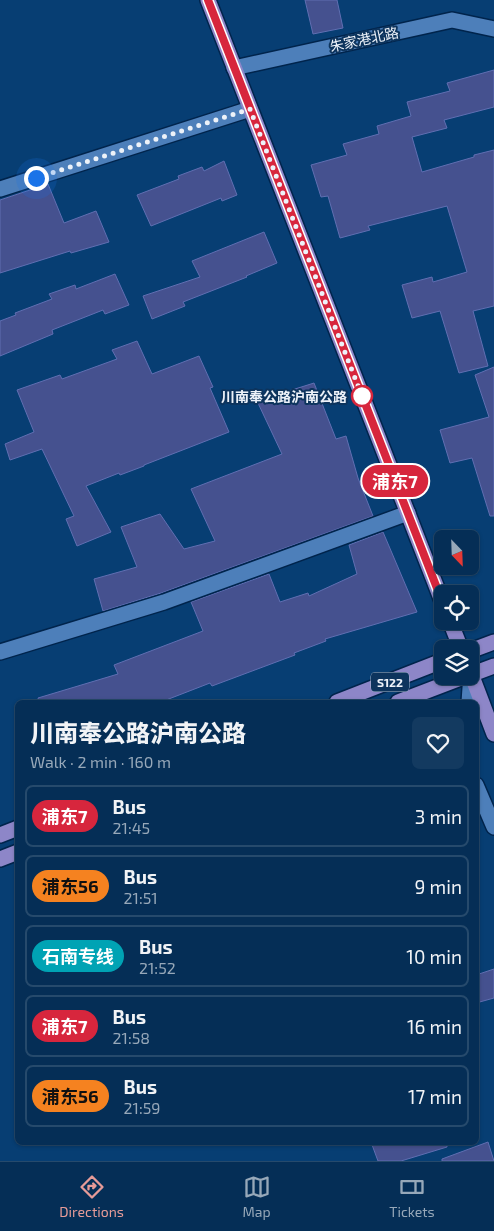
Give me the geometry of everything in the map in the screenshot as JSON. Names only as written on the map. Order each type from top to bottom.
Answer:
[{"type":"main road","points":[[208,0],[436,585]]},
{"type":"main road","points":[[479,648],[494,642]]},
{"type":"main road","points":[[479,654],[494,656]]},
{"type":"main road","name":"S122","points":[[342,700],[434,664]]},
{"type":"main road","name":"S122","points":[[479,671],[494,666]]},
{"type":"main road","name":"S122","points":[[403,700],[441,685]]},
{"type":"main road","points":[[474,685],[494,734]]},
{"type":"main road","points":[[0,835],[15,829]]},
{"type":"main road","points":[[0,859],[15,853]]},
{"type":"street","name":"朱家港北路","points":[[234,68],[452,20],[494,30]]},
{"type":"street","points":[[0,189],[250,109]]},
{"type":"street","points":[[0,652],[164,602],[408,513]]},
{"type":"street","points":[[469,685],[469,700]]},
{"type":"street","points":[[479,792],[494,827]]},
{"type":"building","points":[[305,0],[337,0],[343,28],[313,34]]},
{"type":"building","points":[[494,70],[494,107],[444,120],[447,128],[412,137],[422,172],[494,150],[494,306],[473,311],[488,366],[459,373],[440,311],[412,318],[402,285],[432,277],[433,282],[467,272],[447,206],[368,226],[370,230],[340,238],[328,196],[321,197],[311,165],[347,155],[343,144],[379,134],[377,126],[411,116],[407,102],[450,91],[447,83]]},
{"type":"building","points":[[224,161],[237,195],[222,201],[221,198],[151,226],[137,195],[179,179],[178,176],[202,167],[204,171]]},
{"type":"building","points":[[48,184],[64,223],[96,211],[109,242],[71,253],[70,251],[0,273],[0,200]]},
{"type":"building","points":[[264,232],[277,263],[183,302],[185,306],[152,319],[143,296],[200,277],[192,261]]},
{"type":"building","points":[[115,274],[129,305],[105,314],[103,310],[52,330],[53,334],[0,356],[0,321],[16,315],[15,313],[52,299],[49,294],[75,285],[76,289]]},
{"type":"building","points":[[137,341],[152,374],[199,356],[213,387],[210,388],[229,432],[144,466],[120,475],[119,473],[86,486],[111,532],[77,546],[66,519],[74,516],[42,449],[10,460],[5,444],[34,432],[17,390],[60,375],[62,379],[117,359],[112,350]]},
{"type":"building","points":[[494,367],[494,516],[490,516],[472,458],[450,463],[440,430],[489,417],[475,375]]},
{"type":"building","points":[[314,383],[336,439],[346,436],[358,478],[373,516],[161,593],[103,611],[94,579],[137,567],[121,527],[160,514],[184,549],[215,541],[191,489],[282,454],[257,401]]},
{"type":"building","points":[[383,532],[417,612],[325,639],[326,641],[294,653],[295,655],[212,686],[210,683],[166,700],[38,700],[38,698],[118,674],[114,665],[203,631],[191,602],[269,574],[280,602],[308,593],[309,596],[357,574],[349,545]]},
{"type":"building","points":[[494,969],[494,998],[479,1002],[479,974]]},
{"type":"building","points":[[488,1142],[494,1161],[442,1161],[442,1159]]},
{"type":"building","points":[[372,1145],[447,1145],[447,1147],[401,1161],[378,1161]]},
{"type":"bus line","name":"浦东7","points":[[208,0],[436,585]]},
{"type":"place","name":"川南奉公路沪南公路","points":[[362,396]]},
{"type":"route","points":[[36,178],[250,109],[362,396]]}]
